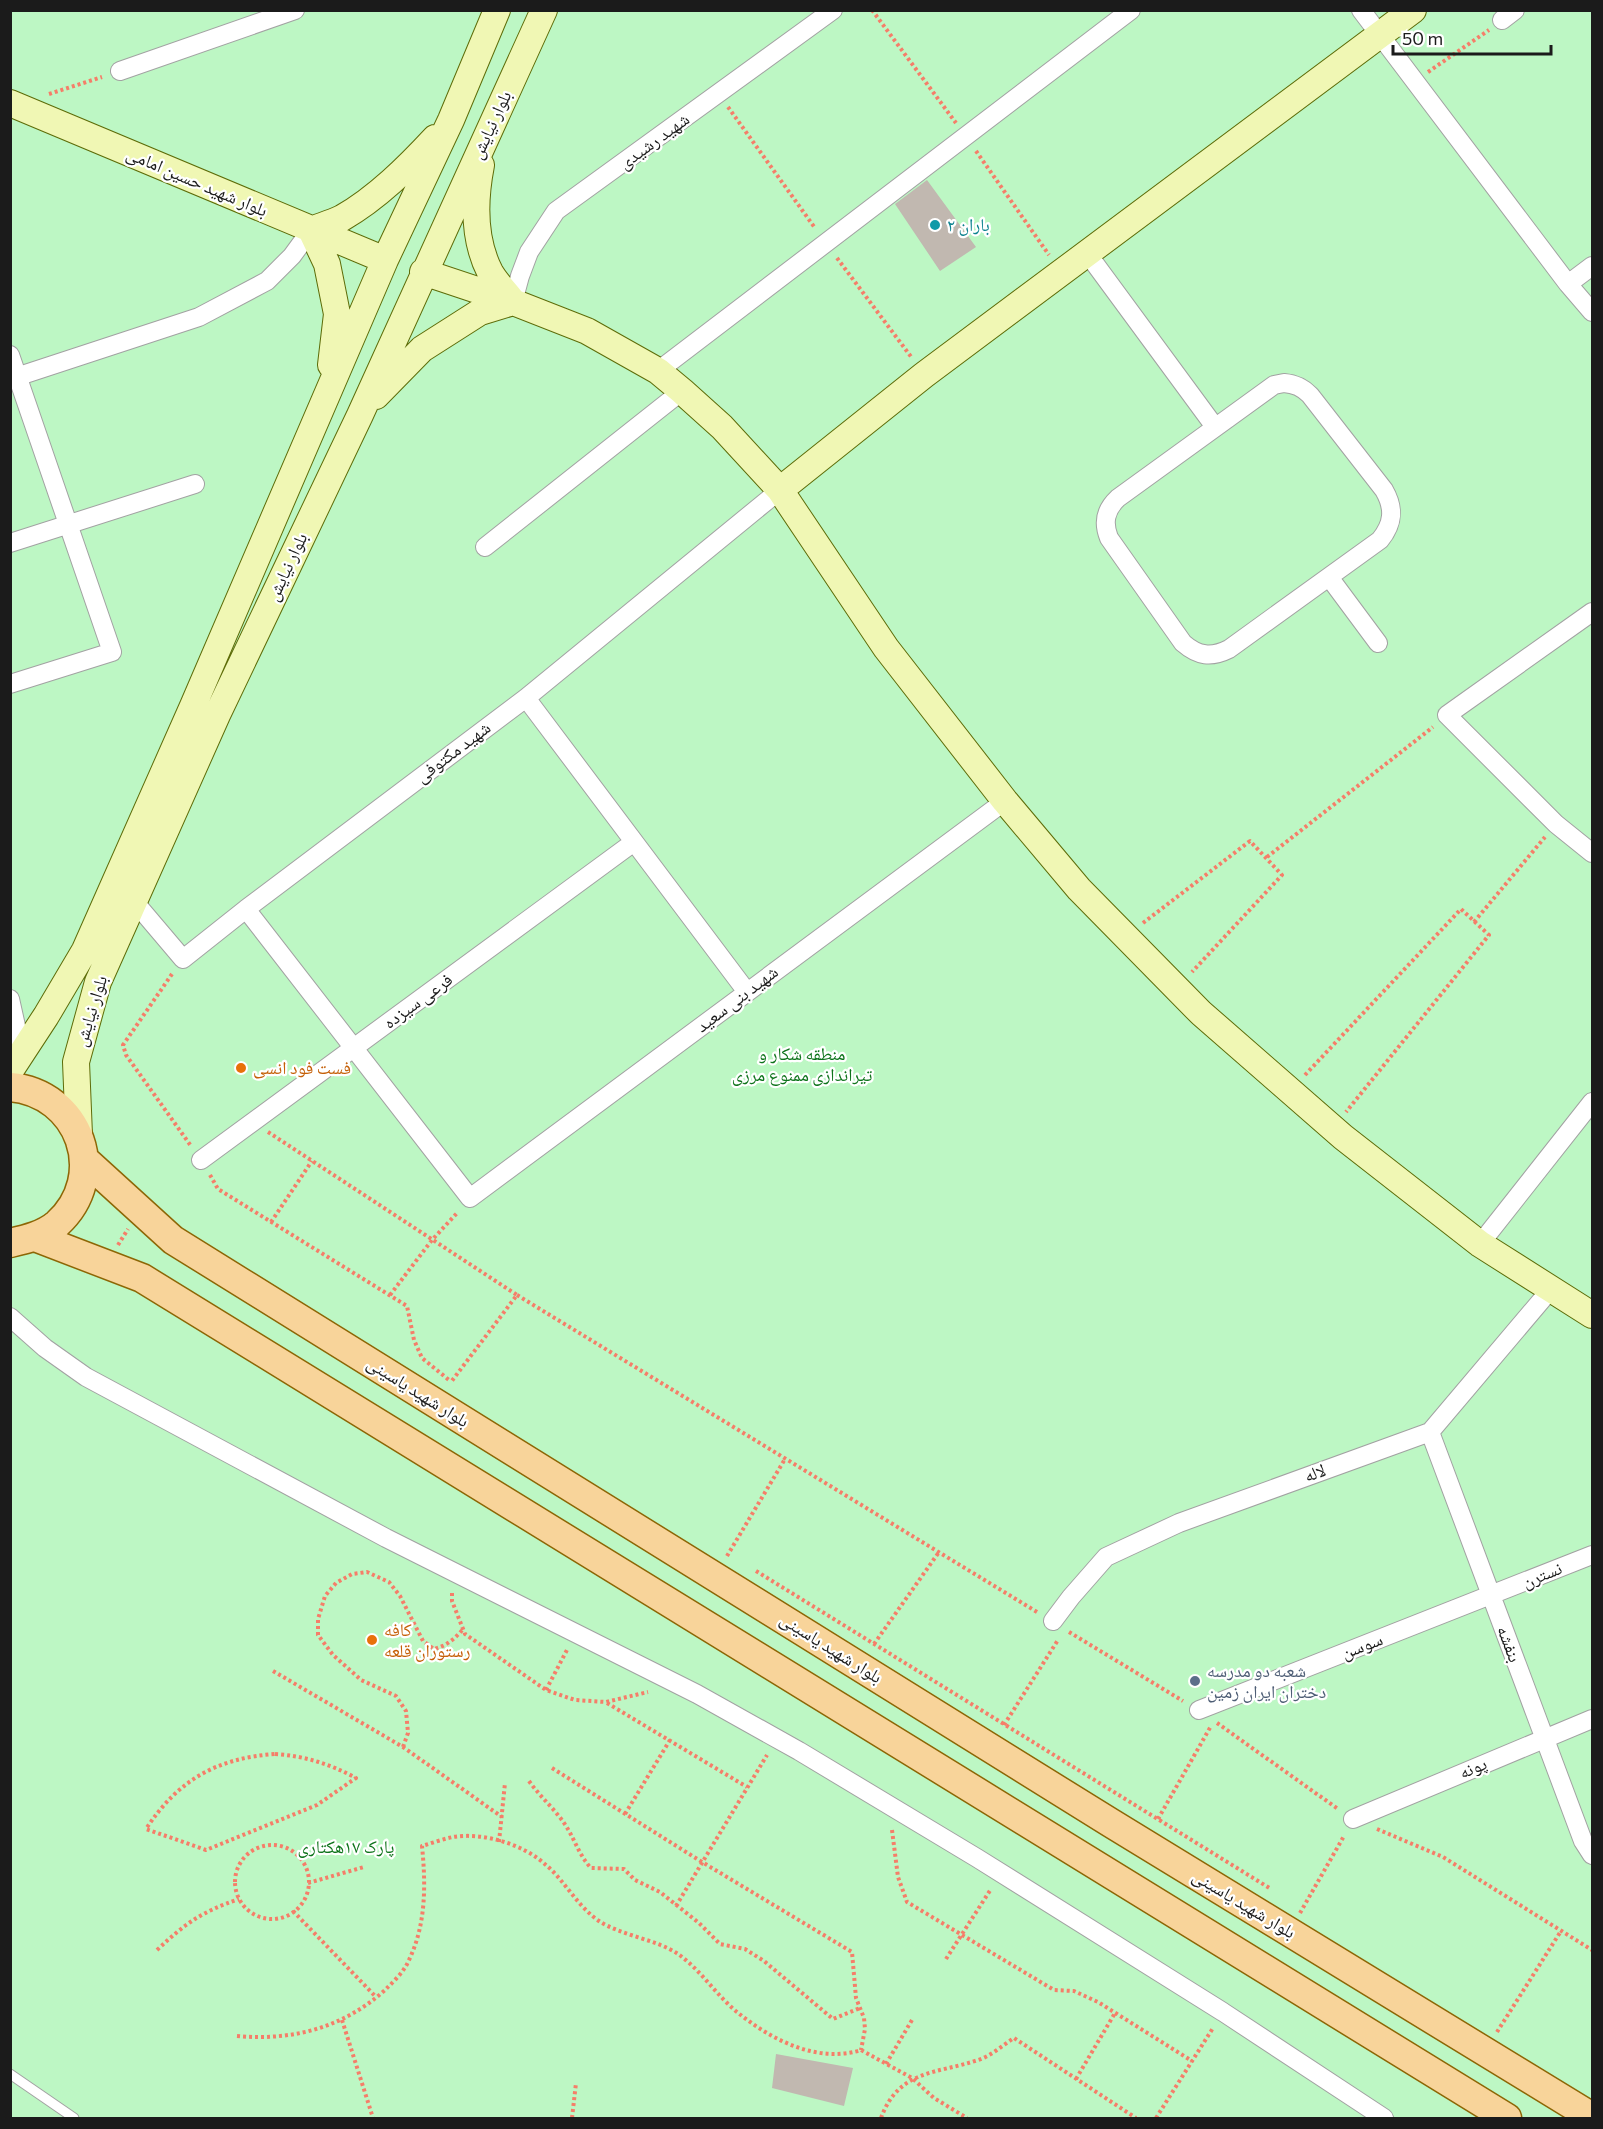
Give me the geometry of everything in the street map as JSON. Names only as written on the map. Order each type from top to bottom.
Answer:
[{"type":"main road","name":"بلوار نیایش","points":[[16,1062],[85,950],[181,763],[205,710],[325,402],[385,260],[451,120],[497,10]]},
{"type":"main road","name":"بلوار نیایش","points":[[205,710],[360,415],[544,10]]},
{"type":"main road","points":[[780,490],[924,375],[1413,10]]},
{"type":"main road","name":"بلوار شهید حسین امامی","points":[[12,110],[385,260]]},
{"type":"main road","points":[[325,402],[338,314],[327,264],[311,230],[341,218],[369,200],[416,159],[451,120]]},
{"type":"main road","points":[[487,134],[477,184],[476,223],[481,249],[491,274],[513,302]]},
{"type":"main road","points":[[423,272],[513,302],[587,331],[658,371],[682,391],[722,427],[780,490],[886,648],[1005,801],[1079,889],[1125,936],[1202,1013],[1332,1128],[1480,1244],[1593,1315]]},
{"type":"main road","points":[[360,415],[422,349],[480,312],[513,302]]},
{"type":"main road","name":"بلوار نیایش","points":[[82,1147],[76,1062],[98,982],[133,900],[181,763]]},
{"type":"main road","name":"بلوار شهید یاسینی","points":[[10,1087],[25,1088],[48,1098],[66,1114],[82,1147],[143,1213],[172,1240],[721,1565],[1296,1920],[1497,2039],[1593,2117]]},
{"type":"main road","points":[[23,1240],[56,1225],[73,1206],[82,1184],[82,1147]]},
{"type":"main road","points":[[23,1240],[108,1265],[142,1278],[1507,2118]]},
{"type":"street","points":[[120,71],[260,16],[295,10]]},
{"type":"street","name":"شهید رشیدی","points":[[513,302],[529,252],[556,211],[833,10]]},
{"type":"street","points":[[658,371],[1131,10]]},
{"type":"street","points":[[1362,10],[1568,284],[1593,312]]},
{"type":"street","points":[[14,378],[199,317],[267,281],[292,256],[311,230]]},
{"type":"street","points":[[1087,253],[1215,427]]},
{"type":"street","points":[[1568,284],[1593,266]]},
{"type":"street","points":[[10,356],[14,378],[112,652],[10,684]]},
{"type":"street","points":[[1294,384],[1303,388],[1384,490],[1390,500],[1392,511],[1387,532],[1380,540],[1229,649],[1220,654],[1210,655],[1200,654],[1183,643],[1109,538],[1105,521],[1111,505],[1118,498],[1215,427],[1274,385],[1294,384]]},
{"type":"street","points":[[485,548],[682,391]]},
{"type":"street","points":[[10,543],[195,484]]},
{"type":"street","name":"شهید مکتوفی","points":[[183,959],[526,698],[780,490]]},
{"type":"street","points":[[1329,577],[1378,643]]},
{"type":"street","points":[[1593,612],[1447,715],[1556,824],[1593,853]]},
{"type":"street","points":[[526,698],[747,992]]},
{"type":"street","name":"شهید بنی سعید","points":[[470,1198],[1005,801]]},
{"type":"street","name":"فرعی سیزده","points":[[201,1160],[634,842]]},
{"type":"street","points":[[133,900],[183,959]]},
{"type":"street","points":[[246,909],[470,1198]]},
{"type":"street","points":[[10,999],[16,1062]]},
{"type":"street","points":[[1480,1244],[1593,1102]]},
{"type":"street","name":"لاله","points":[[1056,1630],[1071,1597],[1106,1557],[1179,1523],[1430,1432],[1551,1289]]},
{"type":"street","points":[[10,1317],[45,1348],[86,1377],[453,1571],[683,1687],[776,1738],[1001,1873],[1223,2012],[1384,2118]]},
{"type":"street","name":"بنفشه","points":[[1430,1432],[1583,1841],[1593,1855]]},
{"type":"street","name":"نسترن","points":[[1491,1595],[1593,1555]]},
{"type":"street","name":"سوسن","points":[[1199,1710],[1491,1595]]},
{"type":"street","name":"پونه","points":[[1353,1819],[1593,1719]]},
{"type":"lane","points":[[10,2074],[74,2118]]},
{"type":"path","points":[[1416,81],[1509,15]]},
{"type":"path","points":[[12,110],[120,71]]},
{"type":"path","points":[[1267,857],[1447,715]]},
{"type":"path","points":[[1474,922],[1556,824]]},
{"type":"path","points":[[1125,936],[1250,841],[1267,857],[1282,875],[1177,988]]},
{"type":"path","points":[[1290,1091],[1461,909],[1489,935],[1332,1128]]},
{"type":"path","points":[[183,959],[123,1045],[126,1055],[201,1160],[218,1189],[407,1306],[414,1340],[422,1358],[451,1382],[518,1295],[253,1122]]},
{"type":"path","points":[[271,1222],[312,1161]]},
{"type":"path","points":[[390,1295],[432,1240],[470,1198]]},
{"type":"path","points":[[108,1265],[123,1235],[143,1213]]},
{"type":"path","points":[[721,1565],[785,1460]]},
{"type":"path","points":[[718,1548],[721,1565]]},
{"type":"path","points":[[874,1644],[939,1552]]},
{"type":"path","points":[[721,1565],[738,1560]]},
{"type":"path","points":[[748,1566],[1274,1891]]},
{"type":"path","points":[[453,1571],[452,1601],[465,1634],[546,1690],[575,1700],[606,1702],[645,1692],[683,1687]]},
{"type":"path","points":[[403,1747],[408,1732],[406,1711],[396,1696],[361,1680],[333,1655],[318,1635],[318,1619],[325,1596],[336,1583],[352,1574],[367,1572],[390,1582],[400,1596],[423,1641],[434,1649],[454,1639],[463,1629]]},
{"type":"path","points":[[1004,1725],[1056,1630]]},
{"type":"path","points":[[546,1690],[575,1633]]},
{"type":"path","points":[[273,1671],[403,1747],[502,1817]]},
{"type":"path","points":[[606,1702],[747,1787]]},
{"type":"path","points":[[1158,1819],[1214,1721]]},
{"type":"path","points":[[676,1906],[776,1738]]},
{"type":"path","points":[[625,1814],[670,1740]]},
{"type":"path","points":[[254,1755],[297,1756],[337,1768],[356,1778],[317,1805],[206,1850],[146,1829],[162,1806],[182,1786],[198,1775],[233,1760],[254,1755]]},
{"type":"path","points":[[552,1768],[852,1952],[856,1998],[865,2029],[861,2050]]},
{"type":"path","points":[[530,1781],[540,1797],[556,1812],[583,1859],[591,1868],[624,1869],[635,1880],[660,1892],[699,1923],[720,1944],[745,1949],[764,1961],[833,2019],[860,2008]]},
{"type":"path","points":[[499,1842],[505,1783]]},
{"type":"path","points":[[889,1805],[898,1877],[906,1902],[1054,1990],[1074,1991],[1115,2013],[1192,2061]]},
{"type":"path","points":[[1296,1920],[1353,1819]]},
{"type":"path","points":[[237,2036],[258,2038],[290,2035],[321,2028],[342,2020],[376,1997],[407,1965],[415,1947],[424,1912],[426,1877],[422,1846],[452,1837],[479,1836],[526,1850],[547,1865],[573,1897],[599,1921],[678,1954],[736,2012],[785,2043],[825,2054],[861,2050],[912,2078],[934,2098],[967,2118]]},
{"type":"path","points":[[263,1846],[286,1848],[295,1853],[303,1862],[308,1883],[304,1899],[293,1911],[284,1916],[263,1918],[245,1908],[235,1889],[238,1867],[244,1857],[263,1846]]},
{"type":"path","points":[[308,1883],[364,1868]]},
{"type":"path","points":[[946,1959],[1001,1873]]},
{"type":"path","points":[[157,1950],[193,1920],[211,1909],[239,1899]]},
{"type":"path","points":[[1293,1903],[1296,1920]]},
{"type":"path","points":[[293,1911],[376,1997]]},
{"type":"path","points":[[1488,2024],[1497,2039],[1561,1931]]},
{"type":"path","points":[[1156,2118],[1223,2012]]},
{"type":"path","points":[[1076,2079],[1115,2013]]},
{"type":"path","points":[[342,2020],[373,2118]]},
{"type":"path","points":[[886,2064],[912,2020]]},
{"type":"path","points":[[881,2118],[886,2104],[912,2078],[981,2059],[1014,2038],[1136,2118]]},
{"type":"path","points":[[572,2118],[576,2083]]},
{"type":"green space","name":"منطقه شکار و تیراندازی ممنوع مرزی","points":[[11,11],[1592,11],[1592,2118],[11,2118]]},
{"type":"building","name":"باران ۲","points":[[927,180],[976,247],[940,271],[895,204]]},
{"type":"building","points":[[776,2054],[853,2068],[844,2106],[772,2088]]},
{"type":"place","name":"باران ۲","points":[[935,225]]},
{"type":"place","name":"فست فود انسی","points":[[241,1068]]},
{"type":"place","name":"کافه رستوران قلعه","points":[[372,1640]]},
{"type":"place","name":"شعبه دو مدرسه دختران ایران زمین","points":[[1195,1681]]},
{"type":"park label","name":"پارک ۱۷هکتاری","points":[[346,1847]]}]
